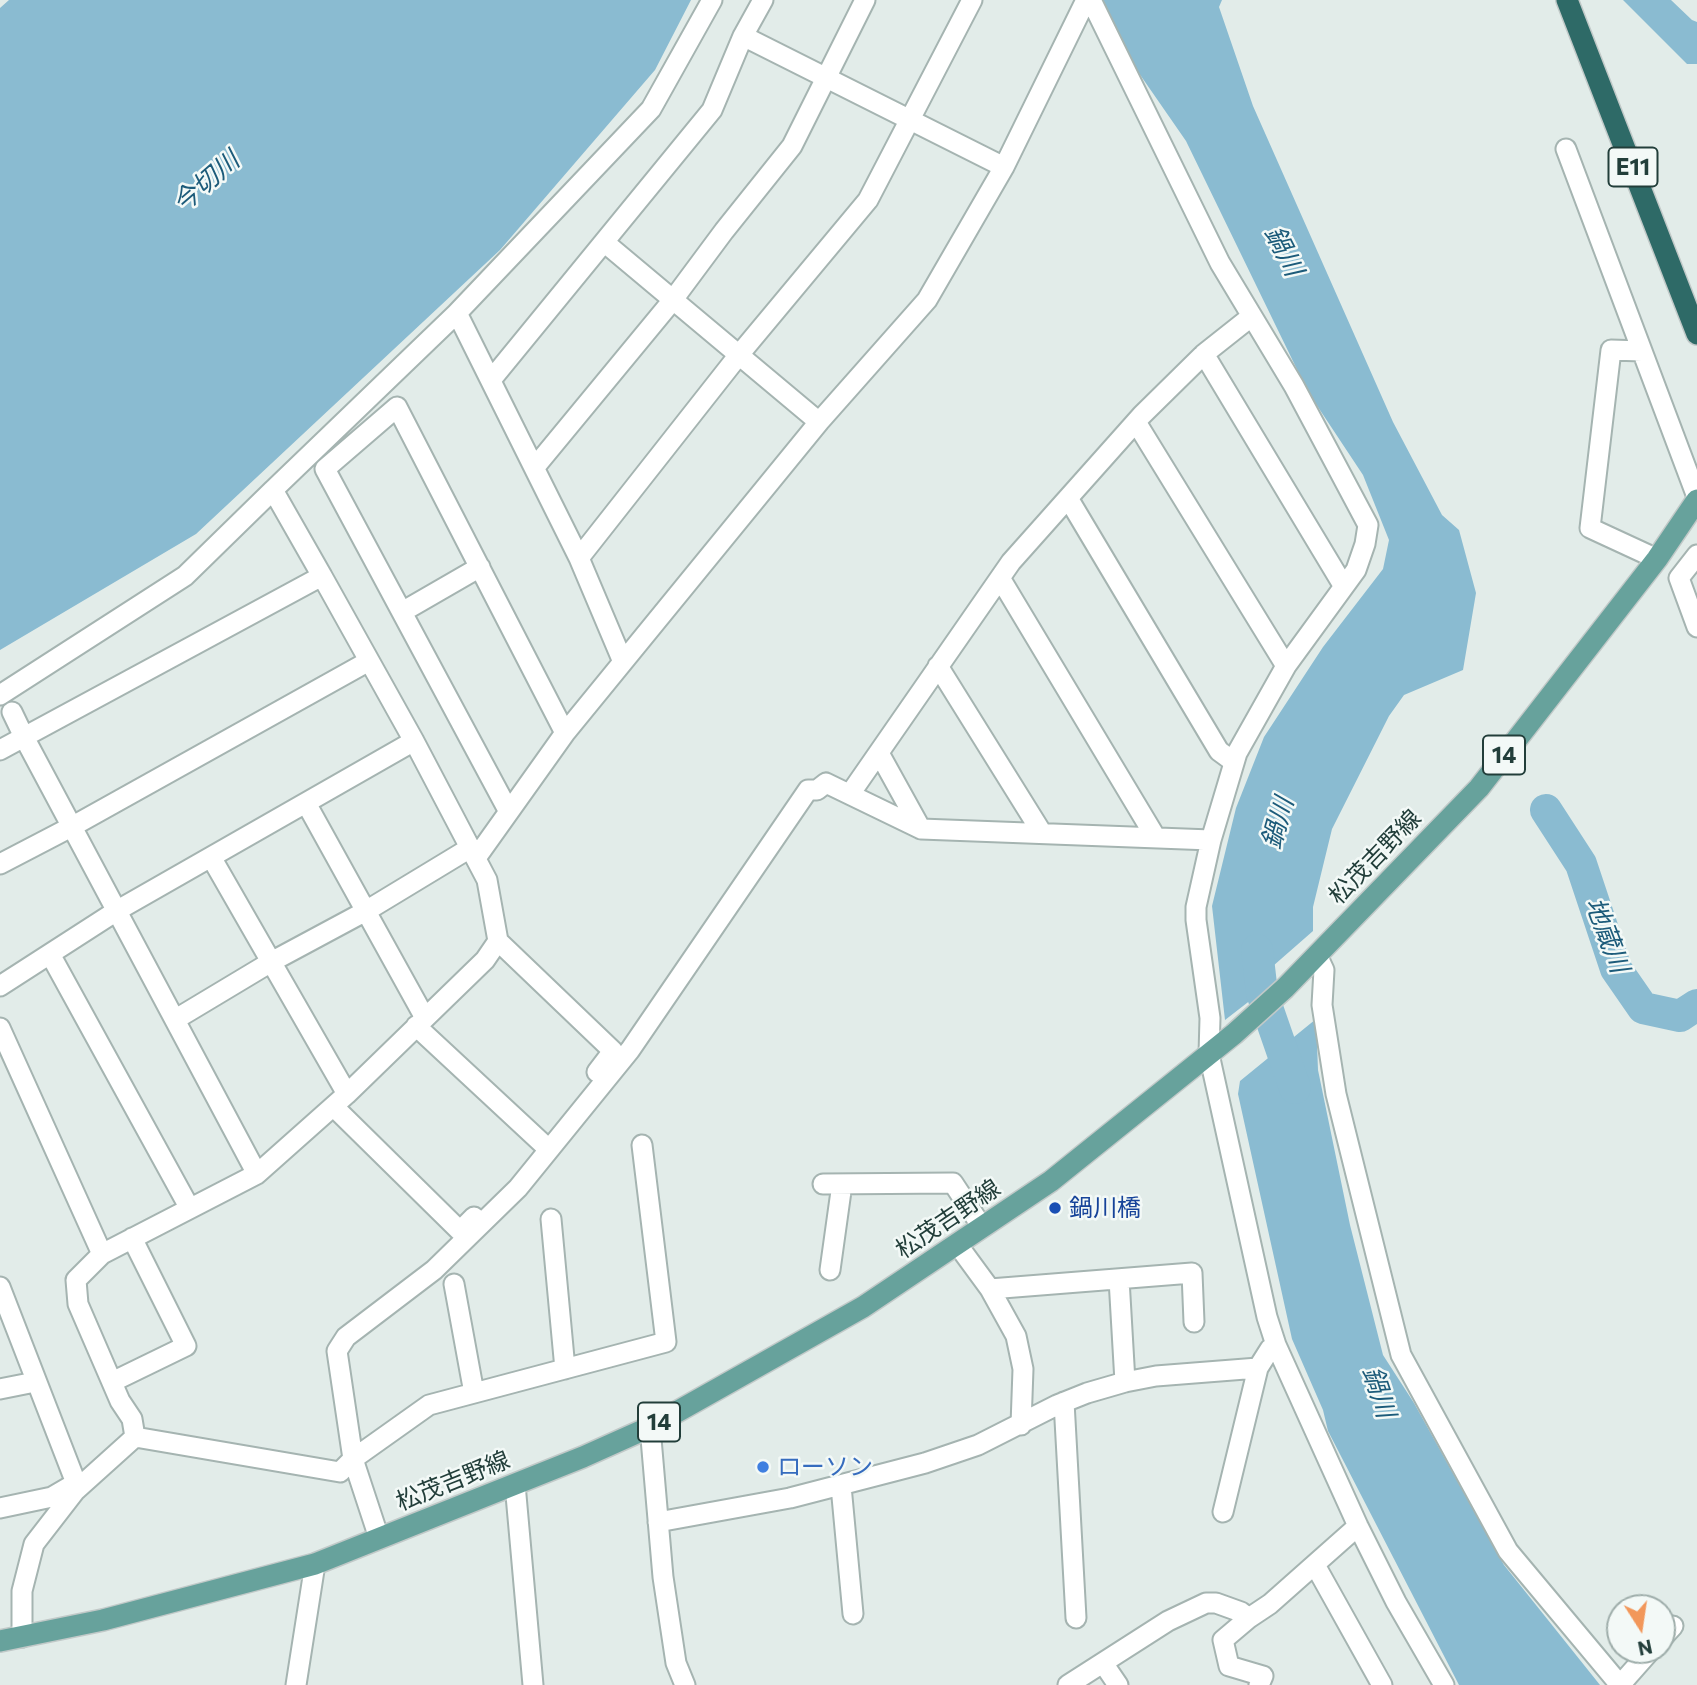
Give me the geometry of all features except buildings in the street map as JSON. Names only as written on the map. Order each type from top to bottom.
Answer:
[{"type":"highway","name":"E11","points":[[1567,0],[1697,334]]},
{"type":"main road","name":"松茂吉野線","points":[[6,1640],[211,1594],[315,1564],[650,1427],[863,1307],[1051,1181],[1234,1034],[1285,988],[1479,788],[1657,559],[1697,499]]},
{"type":"street","points":[[0,695],[185,576],[457,313],[651,109],[712,0]]},
{"type":"street","points":[[491,380],[712,110],[743,36],[763,0]]},
{"type":"street","points":[[535,467],[672,301],[724,230],[792,146],[865,0]]},
{"type":"street","points":[[579,558],[738,356],[868,200],[972,0]]},
{"type":"street","points":[[176,1019],[271,962],[473,853],[565,733],[818,422],[926,300],[1004,167],[1088,0]]},
{"type":"street","points":[[1088,0],[1220,263],[1294,386],[1368,525],[1356,570],[1286,666],[1237,753],[1211,840],[1196,906],[1196,920],[1210,1018],[1209,1054],[1257,1277],[1276,1345],[1358,1526],[1396,1602],[1444,1685]]},
{"type":"street","points":[[743,36],[1004,167]]},
{"type":"street","points":[[1566,149],[1697,499]]},
{"type":"street","points":[[604,242],[818,422]]},
{"type":"street","points":[[457,313],[579,558],[623,662]]},
{"type":"street","points":[[850,794],[1011,562],[1136,422],[1204,355],[1252,316]]},
{"type":"street","points":[[1642,351],[1611,351],[1590,528],[1657,559]]},
{"type":"street","points":[[1204,355],[1343,585]]},
{"type":"street","points":[[508,810],[325,468],[397,407],[565,733]]},
{"type":"street","points":[[1136,422],[1286,666]]},
{"type":"street","points":[[211,857],[271,962],[340,1101],[460,1231],[534,1157],[613,1051],[498,941],[487,880],[414,741],[273,491]]},
{"type":"street","points":[[1068,498],[1219,751],[1234,762]]},
{"type":"street","points":[[1697,555],[1679,578],[1697,627]]},
{"type":"street","points":[[402,611],[480,567]]},
{"type":"street","points":[[0,750],[322,576]]},
{"type":"street","points":[[1000,578],[1156,838]]},
{"type":"street","points":[[0,863],[73,826],[369,661]]},
{"type":"street","points":[[939,666],[1042,834]]},
{"type":"street","points":[[12,712],[257,1174]]},
{"type":"street","points":[[2,981],[118,910],[414,741]]},
{"type":"street","points":[[879,752],[921,829]]},
{"type":"street","points":[[379,1538],[353,1459],[337,1351],[346,1337],[434,1270],[518,1188],[630,1050],[808,790],[817,790],[826,783],[921,829],[1211,840]]},
{"type":"street","points":[[306,803],[366,911],[420,1022],[543,1144]]},
{"type":"street","points":[[135,1437],[132,1419],[112,1382],[78,1304],[76,1280],[102,1254],[257,1174],[340,1101],[485,960],[498,941]]},
{"type":"street","points":[[50,954],[189,1207]]},
{"type":"street","points":[[1317,956],[1324,970],[1322,1005],[1336,1094],[1401,1355],[1508,1551],[1620,1685],[1639,1664]]},
{"type":"street","points":[[0,1028],[102,1254]]},
{"type":"street","points":[[6,1640],[34,1544],[76,1487],[135,1437],[340,1472],[353,1459],[429,1405],[666,1342],[642,1145]]},
{"type":"street","points":[[830,1270],[832,1184],[953,1183],[982,1227]]},
{"type":"street","points":[[551,1219],[565,1369]]},
{"type":"street","points":[[112,1382],[186,1346],[132,1238]]},
{"type":"street","points":[[957,1244],[990,1289],[1016,1336],[1023,1369],[1021,1425]]},
{"type":"street","points":[[990,1289],[1192,1272],[1194,1322]]},
{"type":"street","points":[[1119,1279],[1125,1382]]},
{"type":"street","points":[[454,1284],[474,1393]]},
{"type":"street","points":[[0,1287],[76,1487]]},
{"type":"street","points":[[1223,1511],[1258,1368],[1270,1349],[1276,1345]]},
{"type":"street","points":[[658,1522],[750,1507],[925,1463],[978,1445],[1064,1402],[1125,1382],[1156,1376],[1258,1368]]},
{"type":"street","points":[[0,1389],[36,1382]]},
{"type":"street","points":[[1064,1402],[1076,1618]]},
{"type":"street","points":[[650,1427],[670,1634],[676,1663],[685,1685]]},
{"type":"street","points":[[515,1484],[533,1685]]},
{"type":"street","points":[[841,1486],[853,1614]]},
{"type":"street","points":[[0,1508],[52,1497],[76,1487]]},
{"type":"street","points":[[1259,1685],[1263,1676],[1229,1666],[1223,1640],[1270,1604],[1358,1526]]},
{"type":"street","points":[[296,1685],[315,1564]]},
{"type":"street","points":[[1315,1565],[1382,1685]]},
{"type":"street","points":[[1069,1685],[1168,1621],[1206,1603],[1216,1602],[1249,1618]]},
{"type":"street","points":[[1103,1663],[1118,1685]]},
{"type":"water","name":"今切川","points":[[9,0],[691,0],[655,70],[500,250],[196,534],[0,650],[0,8]]},
{"type":"water","points":[[1101,0],[1222,0],[1219,7],[1253,106],[1393,422],[1442,515],[1459,530],[1476,593],[1463,670],[1404,695],[1389,716],[1332,829],[1313,907],[1313,931],[1273,966],[1274,982],[1225,1020],[1212,906],[1236,808],[1264,737],[1323,647],[1383,569],[1389,540],[1363,475],[1308,392],[1186,141],[1134,66]]},
{"type":"water","points":[[1623,0],[1671,0],[1697,22],[1697,64],[1687,64]]},
{"type":"water","points":[[1316,1019],[1318,1070],[1350,1225],[1383,1355],[1414,1403],[1504,1565],[1600,1685],[1459,1685],[1328,1431],[1323,1410],[1292,1339],[1238,1094],[1240,1081]]},
{"type":"waterway","name":"地蔵川","points":[[1546,810],[1581,864],[1616,969],[1643,1008],[1680,1016],[1697,1005]]},
{"type":"waterway","name":"鍋川","points":[[1257,950],[1262,993],[1295,1088]]},
{"type":"place","name":"鍋川橋","points":[[1055,1208]]},
{"type":"place","name":"ローソン","points":[[763,1467]]}]
